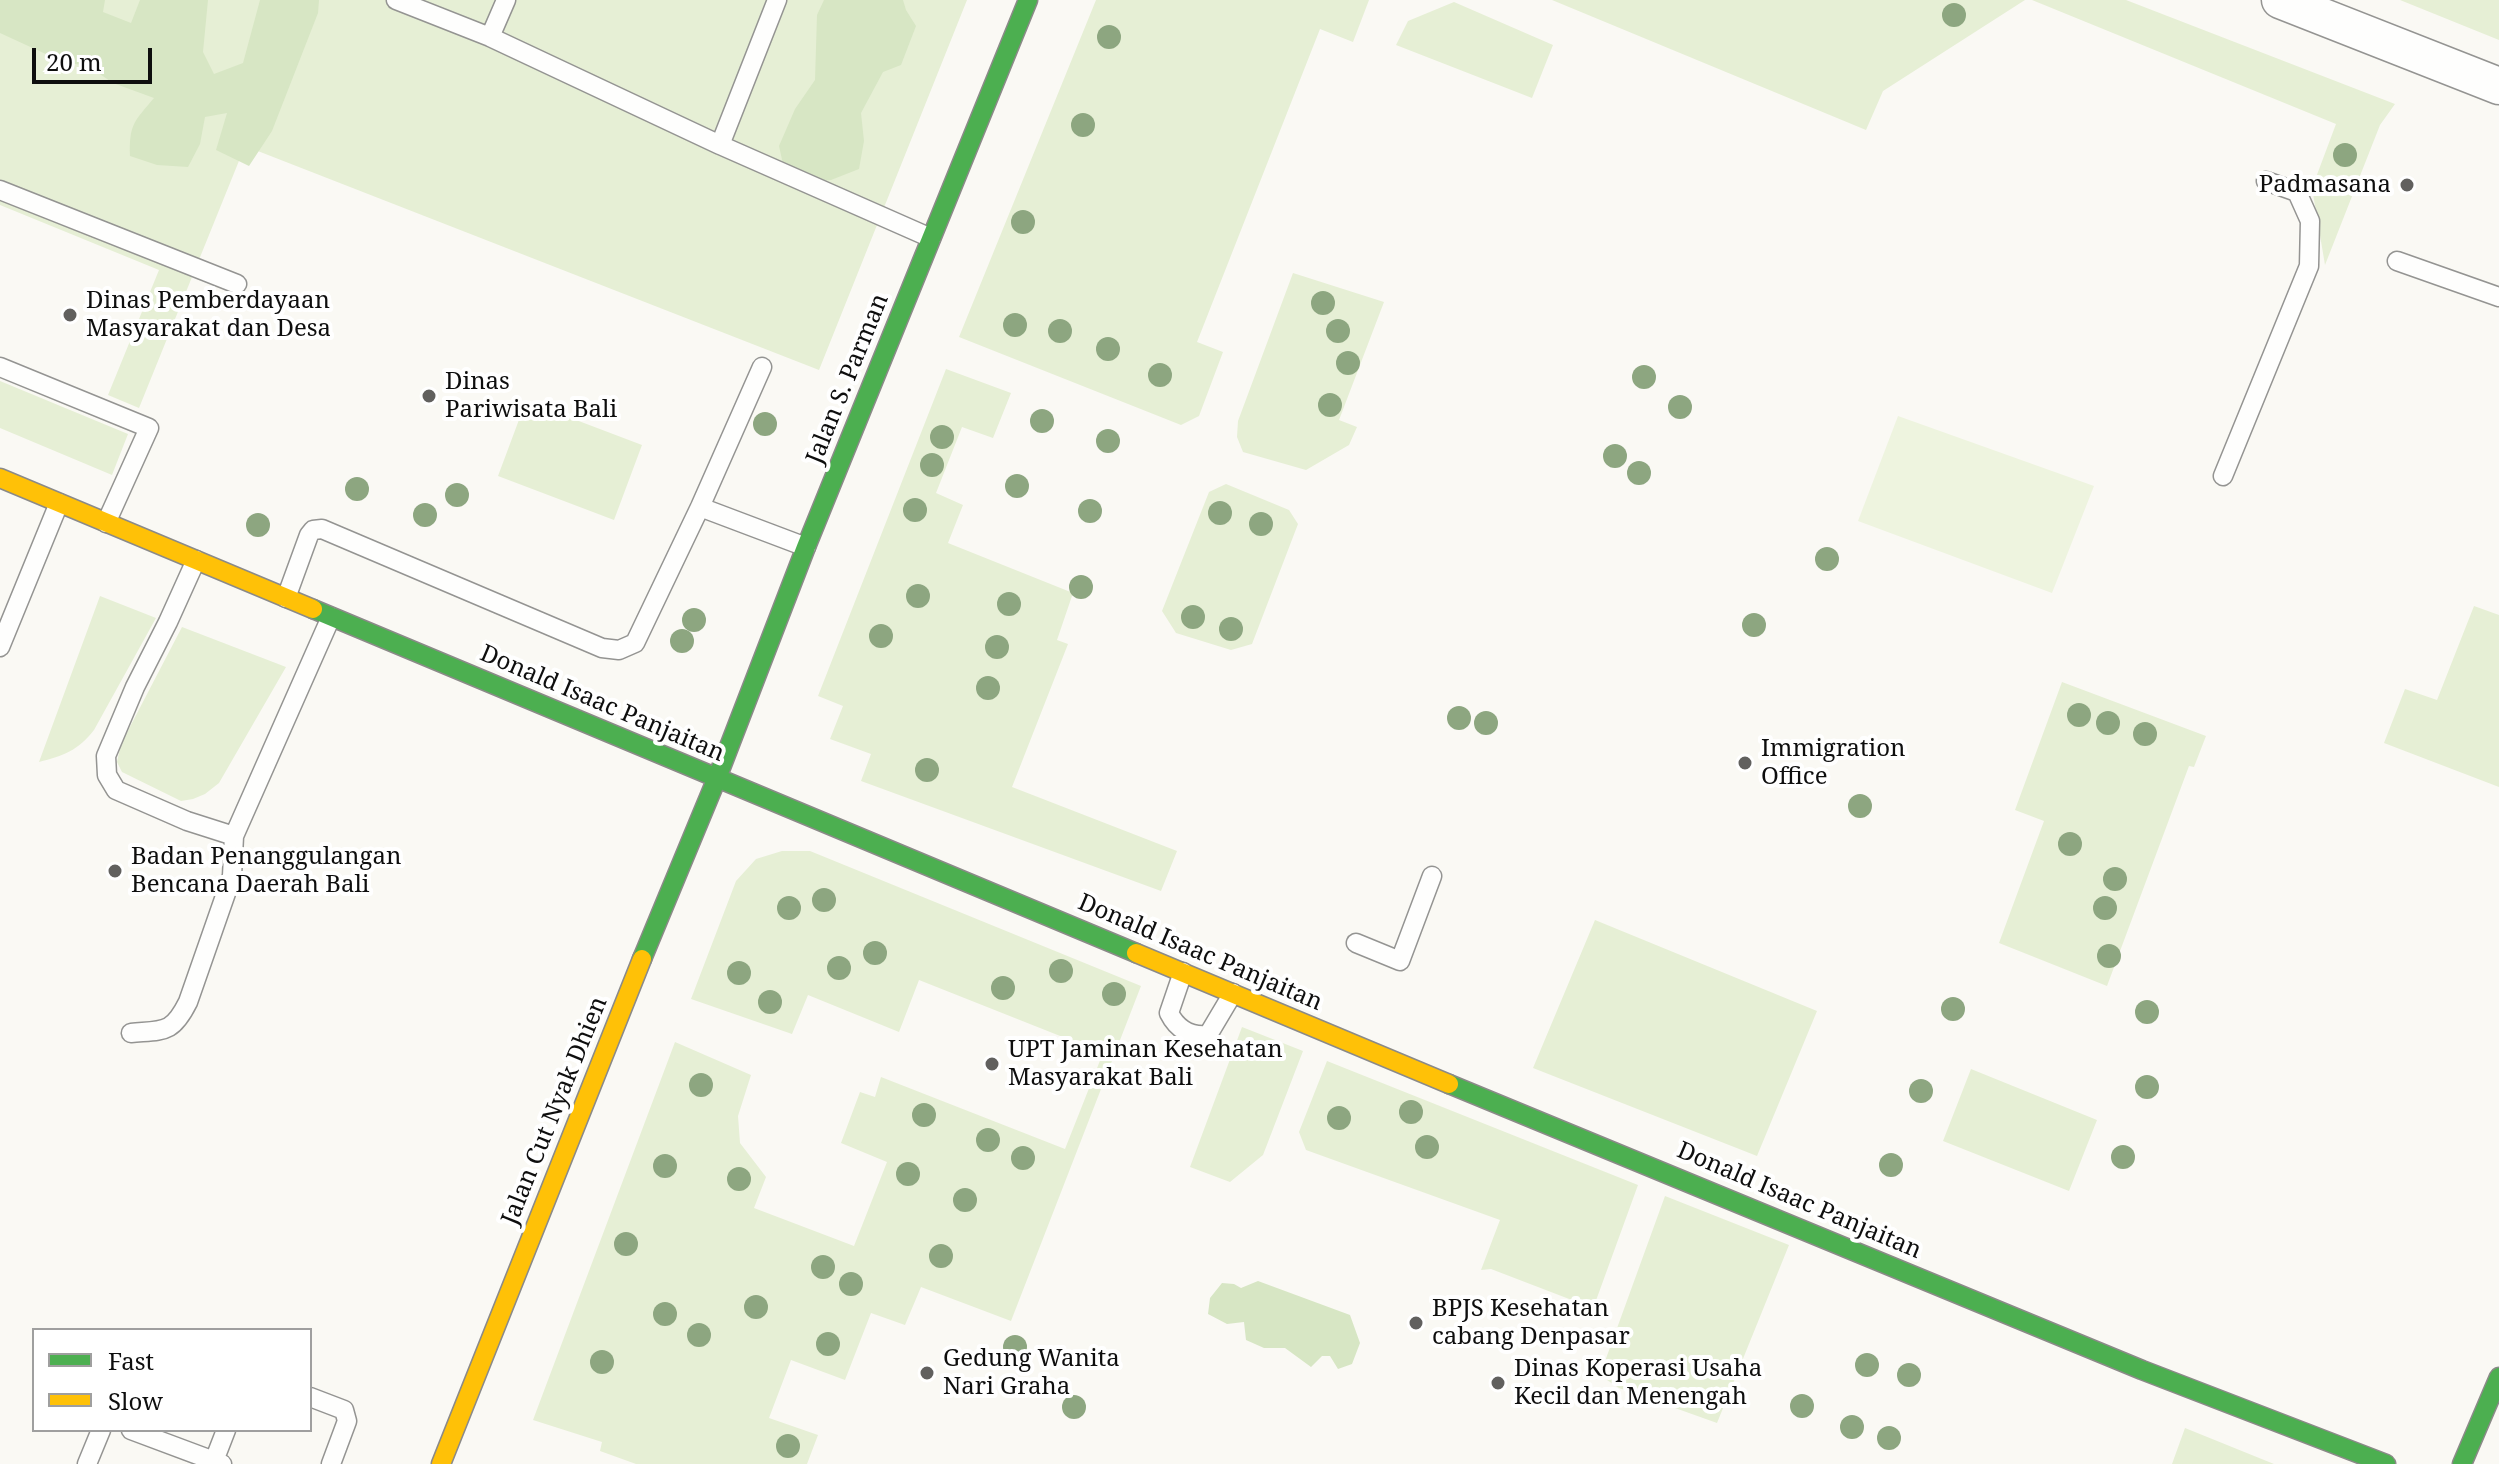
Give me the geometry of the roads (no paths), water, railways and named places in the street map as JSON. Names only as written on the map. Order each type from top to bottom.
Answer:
[{"type":"street","name":"Jalan S. Parman","points":[[717,778],[806,547],[1028,0]]},
{"type":"street","points":[[2280,0],[2499,86]]},
{"type":"street","name":"Donald Isaac Panjaitan","points":[[0,478],[2142,1370],[2386,1464]]},
{"type":"street","name":"Jalan Cut Nyak Dhien","points":[[441,1464],[618,1016],[717,778]]},
{"type":"street","points":[[2462,1464],[2499,1377]]},
{"type":"lane","points":[[396,0],[490,37],[720,145],[931,238]]},
{"type":"lane","points":[[490,37],[506,0]]},
{"type":"lane","points":[[720,145],[777,0]]},
{"type":"lane","points":[[2223,476],[2309,266],[2310,221],[2297,192],[2266,181]]},
{"type":"lane","points":[[0,190],[237,284]]},
{"type":"lane","points":[[2397,261],[2499,297]]},
{"type":"lane","points":[[0,367],[149,428],[106,523]]},
{"type":"lane","points":[[286,598],[309,535],[313,530],[322,529],[602,648],[619,650],[635,643],[762,367]]},
{"type":"lane","points":[[0,647],[59,503]]},
{"type":"lane","points":[[700,507],[806,547]]},
{"type":"lane","points":[[196,560],[135,687],[106,756],[107,775],[116,790],[176,817],[234,836]]},
{"type":"lane","points":[[131,1033],[166,1029],[179,1019],[188,1002],[232,876],[234,836],[331,617]]},
{"type":"lane","points":[[1356,943],[1400,961],[1432,876]]},
{"type":"lane","points":[[1183,972],[1169,1013],[1175,1025],[1197,1036],[1208,1035],[1233,993]]},
{"type":"lane","points":[[312,1398],[344,1410],[347,1421],[331,1464]]},
{"type":"lane","points":[[87,1464],[100,1432]]},
{"type":"lane","points":[[136,1432],[218,1463],[226,1432]]},
{"type":"place","name":"Padmasana","points":[[2407,185]]},
{"type":"place","name":"Dinas Pemberdayaan Masyarakat dan Desa","points":[[70,315]]},
{"type":"place","name":"Dinas Pariwisata Bali","points":[[429,396]]},
{"type":"place","name":"Immigration Office","points":[[1745,763]]},
{"type":"place","name":"Badan Penanggulangan Bencana Daerah Bali","points":[[115,871]]},
{"type":"place","name":"UPT Jaminan Kesehatan Masyarakat Bali","points":[[992,1064]]},
{"type":"place","name":"BPJS Kesehatan cabang Denpasar","points":[[1416,1323]]},
{"type":"place","name":"Gedung Wanita Nari Graha","points":[[927,1373]]},
{"type":"place","name":"Dinas Koperasi Usaha Kecil dan Menengah","points":[[1498,1383]]}]
